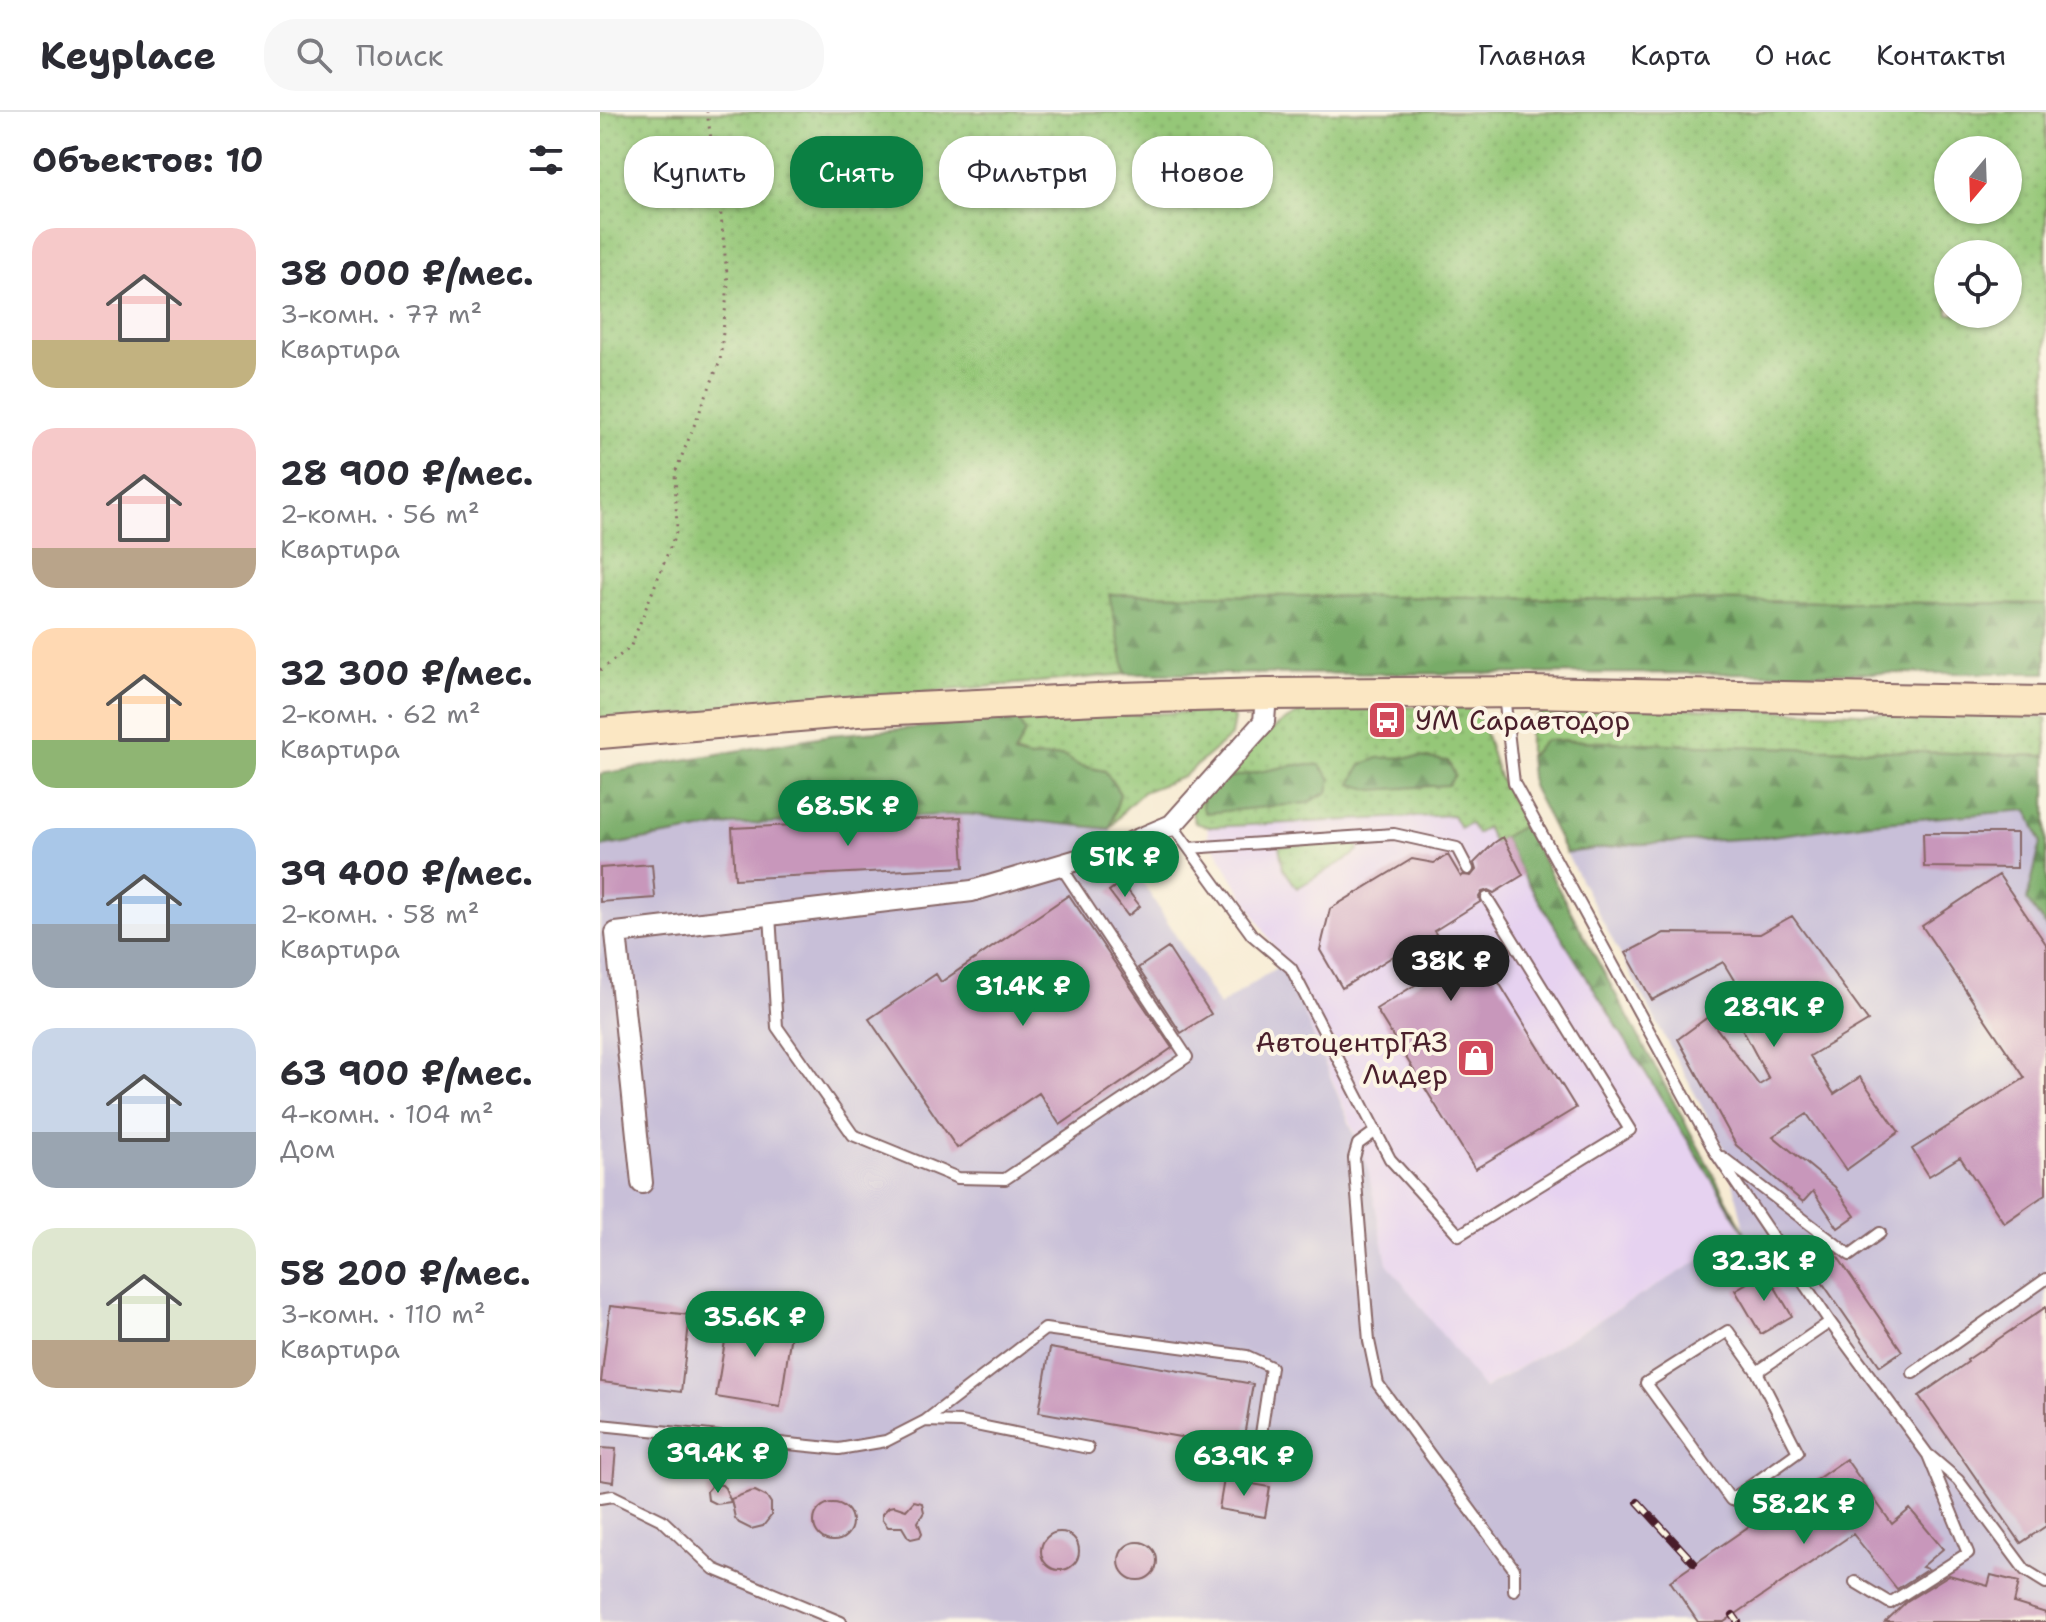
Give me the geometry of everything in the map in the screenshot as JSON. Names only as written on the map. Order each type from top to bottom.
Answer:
[{"type":"main road","points":[[600,733],[857,711],[1266,694],[1504,693],[2046,702]]},
{"type":"street","points":[[642,1183],[616,933],[972,891],[1118,848],[1172,825],[1264,722],[1266,694]]},
{"type":"lane","points":[[1504,693],[1514,783],[1715,1152],[1830,1322],[1928,1455],[1958,1480],[2025,1570],[2046,1583]]},
{"type":"lane","points":[[1172,825],[1252,935],[1291,968],[1390,1159],[1459,1235],[1630,1130],[1487,898]]},
{"type":"lane","points":[[1189,848],[1394,834],[1457,848],[1468,869]]},
{"type":"lane","points":[[770,915],[777,1027],[853,1135],[958,1178],[1005,1179],[1187,1057],[1060,865]]},
{"type":"lane","points":[[1376,1131],[1358,1144],[1354,1158],[1369,1341],[1378,1384],[1514,1569],[1514,1590]]},
{"type":"lane","points":[[1715,1152],[1850,1255],[1880,1233]]},
{"type":"lane","points":[[1913,1373],[2046,1279]]},
{"type":"lane","points":[[1757,1372],[1830,1322]]},
{"type":"lane","points":[[600,1425],[839,1449],[886,1441],[925,1421],[1045,1329],[1247,1356],[1271,1367],[1257,1461]]},
{"type":"lane","points":[[1728,1331],[1757,1372],[1798,1452],[1731,1500],[1646,1383],[1728,1331]]},
{"type":"lane","points":[[925,1421],[961,1422],[1088,1448]]},
{"type":"lane","points":[[1855,1582],[1890,1603],[1968,1553],[1928,1455]]},
{"type":"lane","points":[[600,1498],[613,1496],[662,1520],[714,1569],[841,1622]]},
{"type":"path","points":[[600,670],[630,648],[677,530],[675,473],[720,361],[728,284],[707,112]]},
{"type":"shaded area","points":[[1471,796],[1503,837],[1523,875],[1745,1233],[1483,1389],[1387,1263],[1367,1165],[1354,1131],[1283,963],[1208,836],[1206,813]]},
{"type":"shaded area","points":[[2028,810],[2041,842],[2027,900],[2046,927],[2046,1622],[600,1622],[600,847],[730,825],[966,814],[1110,829],[1219,1006],[1283,963],[1367,1165],[1387,1263],[1484,1389],[1745,1233],[1726,1152],[1566,853],[1626,845],[1758,838],[1870,823]]},
{"type":"green space","points":[[600,112],[2046,112],[2046,604],[1110,594],[1126,674],[600,722]]},
{"type":"green space","points":[[1109,594],[2046,604],[2046,673],[1126,674]]},
{"type":"green space","points":[[1559,705],[2046,718],[2046,756],[1545,740],[1529,757],[1531,723],[1540,714]]},
{"type":"green space","points":[[1314,707],[1473,707],[1481,719],[1499,777],[1524,825],[1494,843],[1486,827],[1477,834],[1470,823],[1460,828],[1453,815],[1210,827],[1195,823],[1191,810],[1205,782],[1281,723]]},
{"type":"green space","points":[[1225,712],[1234,718],[1231,736],[1183,777],[1143,792],[1110,829],[1120,794],[1105,771],[1077,765],[1063,756],[1029,758],[1014,753],[1025,732],[1017,719]]},
{"type":"green space","points":[[1017,719],[1025,732],[1014,754],[1029,758],[1063,756],[1077,765],[1105,771],[1120,794],[1110,829],[966,814],[730,825],[600,847],[600,774],[830,735]]},
{"type":"green space","points":[[1545,740],[2046,756],[2046,927],[2027,900],[2041,842],[2028,810],[1870,823],[1758,838],[1626,845],[1566,853],[1532,786],[1529,757]]},
{"type":"green space","points":[[1420,757],[1448,761],[1455,775],[1448,785],[1373,790],[1351,784],[1361,765],[1378,758]]},
{"type":"green space","points":[[1295,765],[1320,765],[1331,779],[1328,792],[1307,803],[1206,813],[1202,807],[1205,782]]},
{"type":"green space","points":[[1524,825],[1745,1233],[1523,875],[1503,837]]},
{"type":"green space","points":[[1358,843],[1359,850],[1352,856],[1297,888],[1283,868],[1279,846]]},
{"type":"building","points":[[961,817],[964,867],[735,879],[732,828]]},
{"type":"building","points":[[1923,833],[2017,833],[2017,868],[1924,867]]},
{"type":"building","name":"АвтоцентрГАЗ Лидер","points":[[1503,837],[1523,875],[1494,893],[1488,890],[1482,892],[1480,902],[1434,931],[1454,962],[1477,947],[1576,1108],[1475,1169],[1376,1009],[1436,972],[1416,942],[1342,988],[1320,950],[1330,909],[1412,859],[1434,863],[1448,855],[1461,877],[1471,876],[1476,870],[1474,863]]},
{"type":"building","points":[[652,864],[655,898],[600,902],[600,868]]},
{"type":"building","points":[[1999,875],[2046,944],[2046,1194],[2004,1223],[1960,1157],[1929,1176],[1912,1149],[2025,1078],[1922,926]]},
{"type":"building","points":[[1121,882],[1140,906],[1128,916],[1109,891]]},
{"type":"building","points":[[1069,895],[1172,1048],[1060,1125],[1039,1093],[957,1148],[869,1019],[936,974],[941,982]]},
{"type":"building","points":[[1792,916],[1868,1021],[1810,1056],[1834,1094],[1860,1077],[1899,1132],[1846,1170],[1807,1114],[1773,1136],[1835,1187],[1855,1216],[1838,1228],[1813,1191],[1803,1202],[1736,1145],[1678,1039],[1708,1017],[1759,1085],[1769,1079],[1724,995],[1738,987],[1723,962],[1652,1000],[1626,953],[1664,933],[1760,934]]},
{"type":"building","points":[[1168,948],[1211,1014],[1181,1033],[1138,968]]},
{"type":"building","points":[[1825,1246],[1835,1253],[1902,1351],[1880,1366],[1806,1259]]},
{"type":"building","points":[[1766,1272],[1792,1316],[1761,1334],[1735,1290]]},
{"type":"building","points":[[610,1306],[690,1315],[681,1392],[601,1382]]},
{"type":"building","points":[[2046,1307],[2046,1526],[2021,1543],[1919,1396]]},
{"type":"building","points":[[730,1310],[793,1320],[780,1407],[716,1397]]},
{"type":"building","points":[[1050,1348],[1253,1384],[1242,1448],[1039,1412]]},
{"type":"building","points":[[600,1448],[616,1449],[613,1482],[600,1480]]},
{"type":"building","points":[[1846,1459],[1892,1524],[1910,1509],[1943,1549],[1922,1567],[1928,1569],[1897,1589],[1853,1534],[1724,1622],[1698,1622],[1670,1581]]},
{"type":"building","points":[[1224,1479],[1270,1487],[1265,1517],[1219,1509]]},
{"type":"building","points":[[713,1484],[725,1488],[731,1502],[716,1504],[708,1500],[707,1491]]},
{"type":"building","points":[[755,1491],[771,1503],[771,1516],[763,1526],[751,1529],[735,1518],[731,1499]]},
{"type":"building","points":[[914,1501],[922,1503],[924,1512],[918,1522],[922,1533],[920,1537],[911,1539],[902,1527],[888,1527],[882,1514],[894,1506],[906,1510]]},
{"type":"building","points":[[833,1503],[846,1509],[852,1522],[846,1535],[833,1541],[820,1535],[814,1522],[820,1509]]},
{"type":"building","points":[[1060,1532],[1073,1538],[1079,1551],[1073,1564],[1060,1570],[1047,1564],[1041,1551],[1047,1538]]},
{"type":"building","points":[[1138,1542],[1151,1548],[1157,1561],[1151,1574],[1138,1580],[1125,1574],[1119,1561],[1125,1548]]},
{"type":"building","points":[[1949,1575],[1988,1586],[1991,1575],[2019,1582],[2014,1603],[2046,1613],[2046,1622],[1885,1622],[1907,1601]]},
{"type":"railway","points":[[1638,1502],[1694,1563]]},
{"type":"railway","points":[[1733,1615],[1738,1622]]},
{"type":"place","name":"УМ Саравтодор","points":[[1387,720]]},
{"type":"place","name":"АвтоцентрГАЗ Лидер","points":[[1476,1058]]}]
